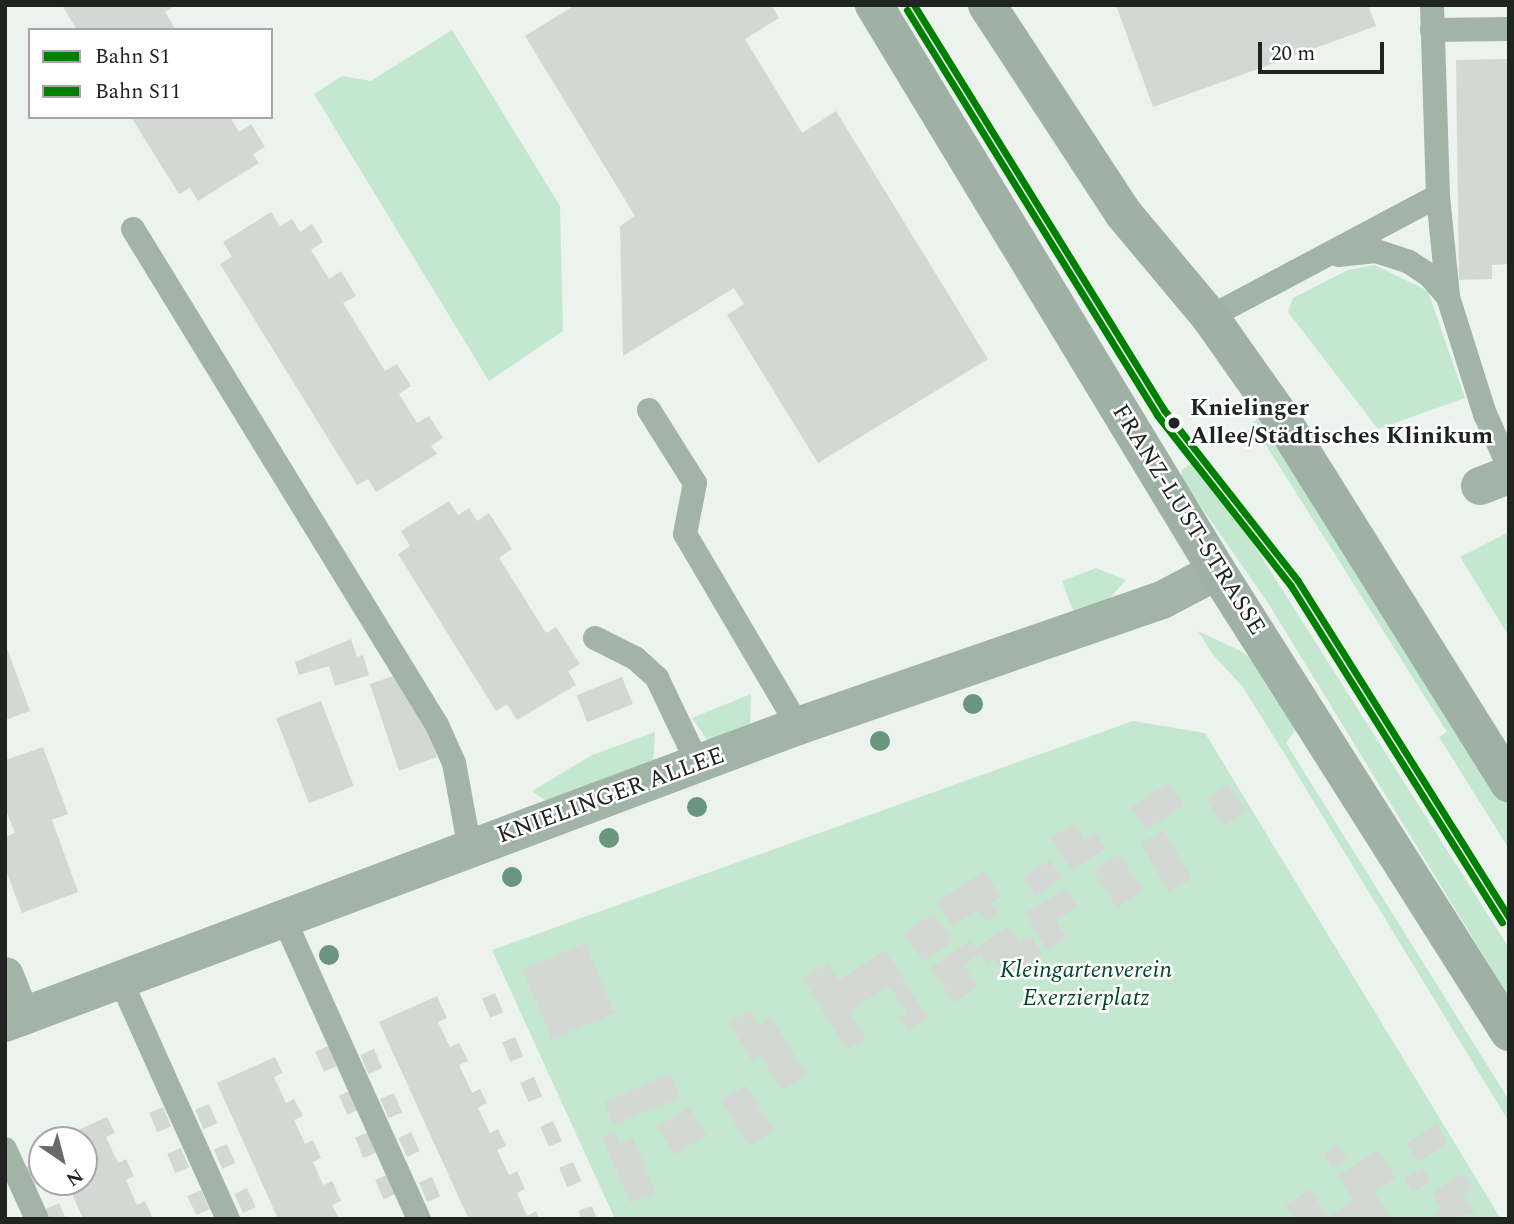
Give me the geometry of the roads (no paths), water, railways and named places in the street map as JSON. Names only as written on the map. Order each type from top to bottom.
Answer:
[{"type":"street","name":"FRANZ-LUST-STRASSE","points":[[874,5],[1217,571],[1509,1031]]},
{"type":"street","points":[[987,5],[1123,213],[1210,317],[1277,412],[1509,783]]},
{"type":"street","name":"KNIELINGER ALLEE","points":[[13,1020],[799,726],[1162,600],[1217,571]]},
{"type":"street","points":[[5,976],[13,1020]]},
{"type":"lane","points":[[1432,5],[1438,197],[1448,297],[1485,414],[1499,476]]},
{"type":"lane","points":[[1432,30],[1509,29]]},
{"type":"lane","points":[[1210,317],[1438,197]]},
{"type":"lane","points":[[133,229],[437,725],[454,763],[470,849]]},
{"type":"lane","points":[[1326,256],[1376,251],[1409,262],[1429,275],[1448,297]]},
{"type":"lane","points":[[649,410],[695,483],[685,534],[799,726]]},
{"type":"lane","points":[[596,638],[635,658],[657,678],[698,764]]},
{"type":"lane","points":[[284,919],[419,1219]]},
{"type":"lane","points":[[121,981],[228,1219]]},
{"type":"lane","points":[[5,1149],[37,1219]]},
{"type":"rail line","name":"S1","points":[[914,5],[1164,410],[1298,581],[1509,917]]},
{"type":"rail line","name":"S11","points":[[907,10],[1157,415],[1291,586],[1502,922]]},
{"type":"place","name":"Knielinger Allee/Städtisches Klinikum","points":[[1174,423]]},
{"type":"park label","name":"Kleingartenverein Exerzierplatz","points":[[1086,985]]}]
